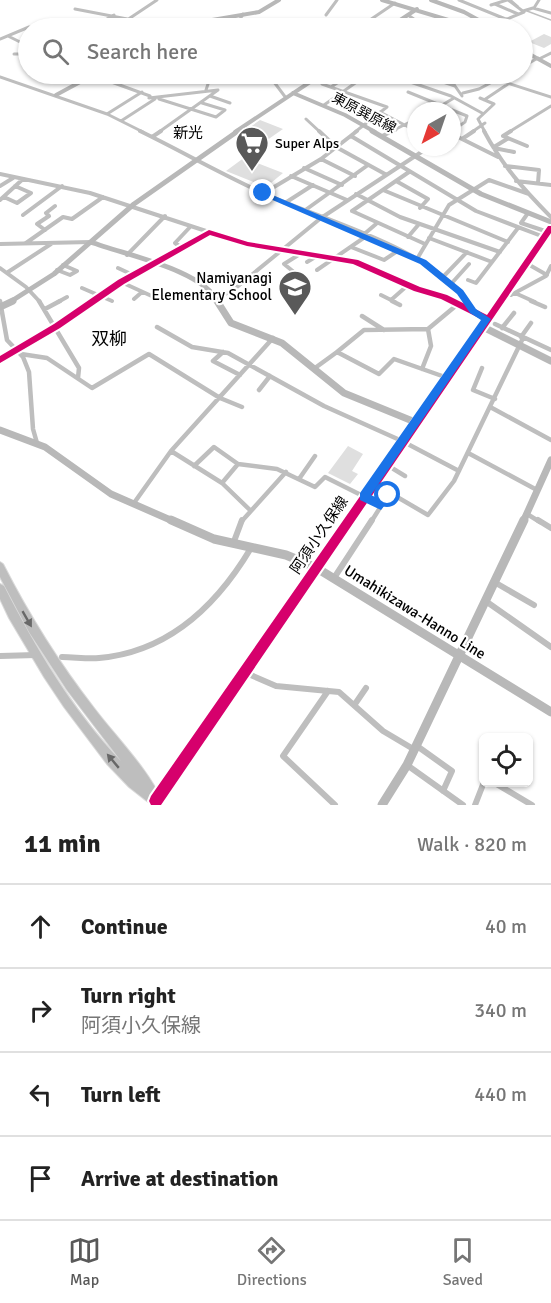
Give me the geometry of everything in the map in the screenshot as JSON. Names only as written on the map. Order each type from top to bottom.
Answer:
[{"type":"highway","points":[[0,567],[50,657],[99,725],[142,775],[157,803]]},
{"type":"highway","points":[[0,589],[36,655],[102,747],[136,788],[157,803]]},
{"type":"street","points":[[75,9],[130,18],[157,0]]},
{"type":"street","points":[[220,18],[262,12],[279,0]]},
{"type":"street","points":[[326,15],[337,0]]},
{"type":"street","points":[[382,0],[444,18]]},
{"type":"street","points":[[431,0],[475,18]]},
{"type":"street","points":[[459,0],[503,18]]},
{"type":"street","points":[[491,5],[508,0],[524,11]]},
{"type":"street","points":[[534,8],[539,0]]},
{"type":"street","points":[[373,18],[395,3]]},
{"type":"street","points":[[495,4],[518,14]]},
{"type":"street","points":[[511,18],[534,8],[551,13]]},
{"type":"street","points":[[403,18],[417,9]]},
{"type":"street","points":[[241,18],[243,14]]},
{"type":"street","points":[[109,18],[114,15]]},
{"type":"street","points":[[408,15],[412,18]]},
{"type":"street","points":[[0,39],[18,32]]},
{"type":"street","points":[[8,36],[18,41]]},
{"type":"street","points":[[533,62],[551,53]]},
{"type":"street","points":[[533,56],[551,66]]},
{"type":"street","points":[[0,76],[18,82]]},
{"type":"street","points":[[24,84],[107,114],[263,193],[417,259],[451,284],[473,311]]},
{"type":"street","points":[[56,95],[75,84]]},
{"type":"street","points":[[120,84],[150,96],[148,98],[218,90],[152,137]]},
{"type":"street","points":[[206,90],[208,84]]},
{"type":"street","points":[[274,84],[286,98]]},
{"type":"street","points":[[242,408],[220,398],[149,354],[92,388],[88,388],[78,378],[47,358],[21,354],[15,350],[6,335],[1,305],[31,289],[57,270],[132,206],[195,159],[306,84]]},
{"type":"street","points":[[263,193],[321,159],[387,107],[322,84]]},
{"type":"street","points":[[331,87],[336,84]]},
{"type":"street","points":[[324,105],[355,84]]},
{"type":"street","points":[[417,84],[454,98],[482,113]]},
{"type":"street","points":[[449,84],[463,93]]},
{"type":"street","points":[[463,93],[479,90],[489,84]]},
{"type":"street","points":[[461,125],[478,119],[494,104],[482,99],[508,84],[551,97]]},
{"type":"street","points":[[107,114],[141,92]]},
{"type":"street","points":[[408,92],[438,102]]},
{"type":"street","name":"東原巽原線","points":[[292,93],[324,105],[407,151]]},
{"type":"street","points":[[459,101],[463,93]]},
{"type":"street","points":[[191,94],[230,103]]},
{"type":"street","points":[[157,98],[216,117],[225,110],[202,102]]},
{"type":"street","points":[[121,121],[157,98]]},
{"type":"street","points":[[334,98],[396,130]]},
{"type":"street","points":[[447,102],[454,98]]},
{"type":"street","points":[[527,146],[503,136],[551,106]]},
{"type":"street","points":[[380,112],[407,127]]},
{"type":"street","points":[[461,113],[467,116],[465,122]]},
{"type":"street","points":[[306,119],[336,147],[385,174]]},
{"type":"street","points":[[478,119],[483,124],[498,157],[516,181],[551,217]]},
{"type":"street","points":[[382,136],[407,124]]},
{"type":"street","points":[[483,124],[462,139],[498,157]]},
{"type":"street","points":[[351,136],[455,200],[486,216],[518,228],[548,232]]},
{"type":"street","points":[[494,147],[507,139]]},
{"type":"street","points":[[494,147],[514,152]]},
{"type":"street","points":[[216,298],[232,291],[321,218],[385,174],[416,156]]},
{"type":"street","name":"東原巽原線","points":[[416,156],[472,189],[551,222]]},
{"type":"street","points":[[321,159],[355,176]]},
{"type":"street","points":[[304,211],[368,165]]},
{"type":"street","points":[[505,166],[539,170],[538,183]]},
{"type":"street","points":[[304,168],[342,185]]},
{"type":"street","points":[[410,172],[352,211],[376,224],[425,244]]},
{"type":"street","points":[[0,174],[62,186],[103,197],[247,244],[336,258],[359,264],[458,304],[486,319]]},
{"type":"street","points":[[291,176],[347,200]]},
{"type":"street","points":[[0,186],[13,178]]},
{"type":"street","points":[[15,186],[31,193],[16,203],[2,199],[15,186],[23,179]]},
{"type":"street","points":[[417,259],[442,216],[455,200],[472,189],[489,180],[529,194]]},
{"type":"street","points":[[396,181],[428,199],[420,208]]},
{"type":"street","points":[[516,181],[551,185]]},
{"type":"street","points":[[285,203],[312,185]]},
{"type":"street","points":[[23,215],[62,186]]},
{"type":"street","points":[[382,190],[420,208],[508,242]]},
{"type":"street","points":[[356,194],[419,224],[500,252]]},
{"type":"street","points":[[26,243],[63,217],[72,219],[103,197]]},
{"type":"street","points":[[45,230],[37,224],[49,216],[46,213],[55,206]]},
{"type":"street","points":[[528,213],[521,223],[548,232]]},
{"type":"street","points":[[126,255],[165,216]]},
{"type":"street","points":[[317,270],[351,247],[376,224]]},
{"type":"street","points":[[408,237],[419,224]]},
{"type":"street","points":[[182,248],[175,243],[191,226]]},
{"type":"street","points":[[468,280],[476,283],[518,228]]},
{"type":"street","points":[[0,360],[57,326],[121,282],[209,232]]},
{"type":"street","name":"阿須小久保線","points":[[157,803],[315,567],[548,232]]},
{"type":"street","points":[[429,238],[492,262]]},
{"type":"street","points":[[0,244],[90,242],[154,264],[203,285],[216,298],[223,316],[229,321],[273,338],[315,368],[334,386],[349,395],[415,422]]},
{"type":"street","points":[[8,272],[51,244]]},
{"type":"street","points":[[351,247],[384,260],[399,250]]},
{"type":"street","points":[[443,277],[467,252]]},
{"type":"street","points":[[300,254],[284,264],[300,278]]},
{"type":"street","points":[[307,261],[317,256]]},
{"type":"street","points":[[526,263],[547,275]]},
{"type":"street","points":[[451,284],[470,264]]},
{"type":"street","points":[[57,270],[70,275],[77,271],[63,265]]},
{"type":"street","points":[[505,293],[511,296],[547,275],[551,266]]},
{"type":"street","points":[[0,268],[31,289],[57,326],[79,368],[78,378]]},
{"type":"street","points":[[118,268],[133,275]]},
{"type":"street","points":[[121,282],[156,298]]},
{"type":"street","points":[[391,300],[408,285]]},
{"type":"street","points":[[82,288],[112,301]]},
{"type":"street","points":[[411,295],[417,289]]},
{"type":"street","points":[[134,299],[142,292]]},
{"type":"street","points":[[515,293],[545,307]]},
{"type":"street","points":[[381,295],[400,305]]},
{"type":"street","points":[[45,309],[67,297]]},
{"type":"street","points":[[315,368],[362,330],[428,329],[458,304]]},
{"type":"street","points":[[502,328],[514,314]]},
{"type":"street","points":[[362,316],[384,330]]},
{"type":"street","points":[[334,578],[388,495],[392,494],[428,515],[441,504],[470,454],[472,442],[492,408],[521,340],[531,323]]},
{"type":"street","points":[[495,324],[551,361]]},
{"type":"street","points":[[481,326],[551,350]]},
{"type":"street","points":[[157,327],[192,347],[223,352],[324,406],[402,441],[459,471]]},
{"type":"street","points":[[422,369],[431,346],[428,329]]},
{"type":"street","points":[[134,503],[171,451],[273,338]]},
{"type":"street","points":[[223,352],[213,361],[240,375]]},
{"type":"street","points":[[337,352],[379,374],[394,359],[446,377]]},
{"type":"street","points":[[21,354],[29,372],[33,429],[37,443]]},
{"type":"street","points":[[482,368],[473,390],[495,399]]},
{"type":"street","points":[[259,390],[270,376]]},
{"type":"street","points":[[492,408],[551,440]]},
{"type":"street","name":"Umahikizawa-Hanno Line","points":[[0,430],[37,443],[55,453],[111,494],[214,539],[286,555],[315,567],[551,712]]},
{"type":"street","points":[[194,466],[214,447],[238,464],[277,469],[317,487],[325,477],[381,505]]},
{"type":"street","points":[[171,451],[222,483],[251,511]]},
{"type":"street","points":[[470,454],[537,490]]},
{"type":"street","points":[[299,479],[315,456]]},
{"type":"street","points":[[382,805],[416,748],[496,583],[537,490],[549,470],[551,460]]},
{"type":"street","points":[[222,483],[238,464]]},
{"type":"street","points":[[386,464],[405,476]]},
{"type":"street","points":[[232,544],[235,532],[286,472]]},
{"type":"street","points":[[527,514],[551,528]]},
{"type":"street","points":[[62,657],[102,658],[140,649],[173,636],[199,615],[226,588],[251,548]]},
{"type":"street","points":[[496,583],[534,605]]},
{"type":"street","points":[[487,602],[551,647]]},
{"type":"street","points":[[0,656],[36,655]]},
{"type":"street","points":[[244,672],[276,686],[339,692],[383,730],[452,771],[443,791]]},
{"type":"street","points":[[355,704],[366,688]]},
{"type":"street","points":[[328,691],[283,756],[335,805]]},
{"type":"street","points":[[407,765],[463,805]]},
{"type":"street","points":[[475,805],[482,787]]},
{"type":"street","points":[[500,787],[531,805]]},
{"type":"building","points":[[544,34],[551,37],[551,44],[544,48],[533,44],[533,40]]},
{"type":"building","points":[[260,120],[283,129],[260,145],[251,141],[262,133],[249,128]]},
{"type":"building","name":"Super Alps","points":[[256,149],[264,152],[252,161],[283,173],[266,187],[226,171]]},
{"type":"building","points":[[348,446],[363,454],[352,471],[358,474],[350,484],[328,473]]},
{"type":"waterway","points":[[511,0],[518,6]]},
{"type":"waterway","points":[[527,11],[551,20]]},
{"type":"cycle path","points":[[156,801],[551,228]]},
{"type":"cycle path","points":[[0,360],[57,326],[121,282],[209,232],[247,244],[355,262],[417,289],[444,297],[487,319]]},
{"type":"place","name":"Super Alps","points":[[252,172]]},
{"type":"place","name":"Namiyanagi Elementary School","points":[[295,316]]},
{"type":"district","name":"新光","points":[[188,133]]},
{"type":"district","name":"双柳","points":[[109,339]]},
{"type":"route","points":[[263,193],[411,255],[432,267],[460,292],[473,311],[486,319],[364,496],[381,505],[388,495]]}]
